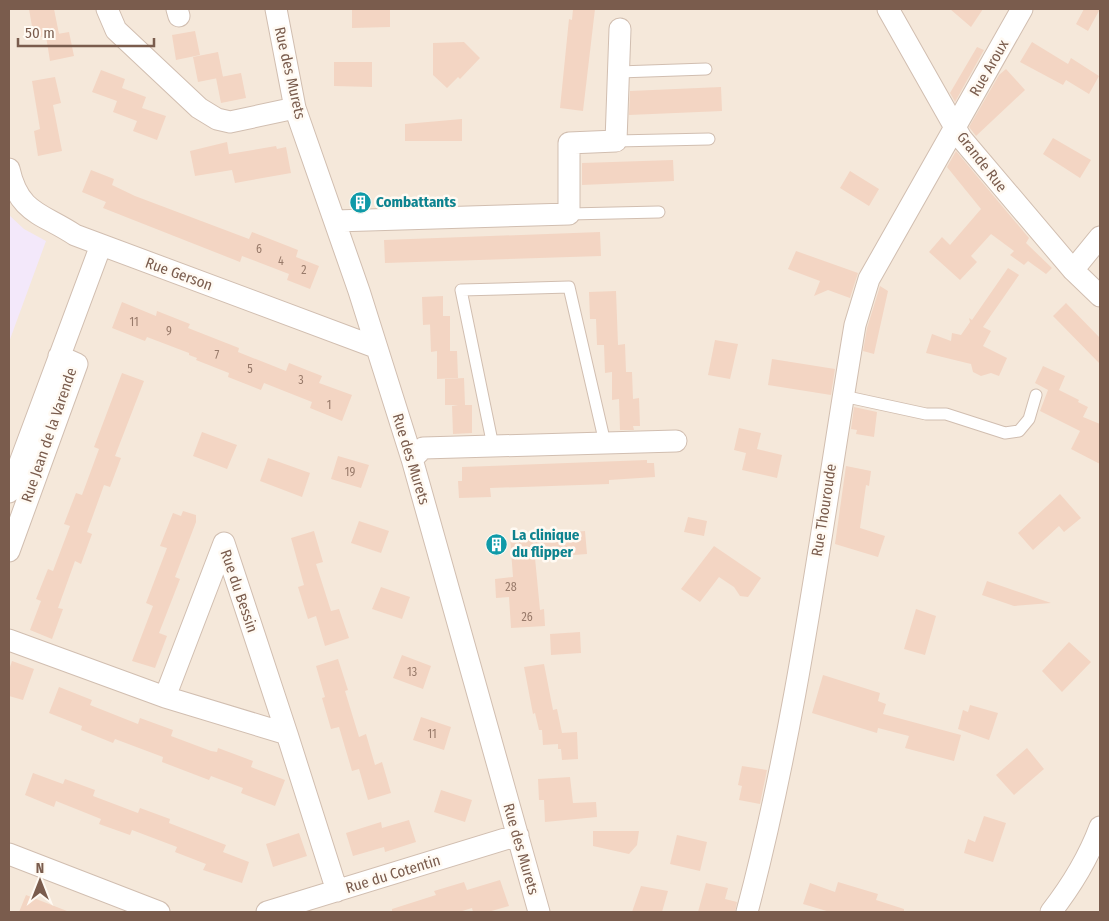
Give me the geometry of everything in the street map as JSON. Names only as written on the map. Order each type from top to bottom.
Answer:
[{"type":"street","points":[[107,9],[116,30],[199,108],[217,119],[230,122],[296,108]]},
{"type":"street","name":"Rue des Murets","points":[[276,9],[296,108],[335,221],[412,459],[539,912]]},
{"type":"street","name":"Grande Rue","points":[[888,9],[955,128],[977,160],[1073,270],[1100,296]]},
{"type":"street","name":"Rue Aroux","points":[[955,128],[1022,9]]},
{"type":"street","points":[[335,221],[569,214],[569,143],[616,141],[620,29]]},
{"type":"street","name":"Rue Thouroude","points":[[747,912],[788,728],[856,325],[869,279],[955,128]]},
{"type":"street","name":"Rue Gerson","points":[[9,169],[20,199],[35,214],[75,235],[375,347]]},
{"type":"street","points":[[1073,270],[1100,237]]},
{"type":"street","name":"Rue Jean de la Varende","points":[[9,492],[101,245]]},
{"type":"street","name":"Rue Jean de la Varende","points":[[9,551],[77,364],[59,356]]},
{"type":"street","points":[[412,459],[423,448],[676,441]]},
{"type":"street","name":"Rue du Bessin","points":[[165,697],[224,543],[337,891]]},
{"type":"street","points":[[9,640],[165,697],[286,734]]},
{"type":"street","points":[[1051,912],[1079,874],[1090,854],[1100,827]]},
{"type":"street","name":"Rue du Cotentin","points":[[268,912],[518,835]]},
{"type":"street","points":[[9,854],[159,912]]},
{"type":"lane","points":[[619,72],[706,69]]},
{"type":"lane","points":[[616,141],[709,139]]},
{"type":"lane","points":[[569,214],[659,212]]},
{"type":"lane","points":[[493,446],[461,290],[569,287],[605,443]]},
{"type":"lane","points":[[843,396],[926,414],[946,414],[1005,433],[1020,431],[1028,419],[1036,395]]},
{"type":"shaded area","points":[[9,9],[1100,9],[1100,912],[9,912]]},
{"type":"shaded area","points":[[9,215],[24,229],[46,241],[9,342]]},
{"type":"building","points":[[29,9],[54,9],[59,34],[34,38]]},
{"type":"building","points":[[352,9],[390,9],[390,27],[352,28]]},
{"type":"building","points":[[573,9],[595,9],[583,111],[560,108],[569,19],[572,20]]},
{"type":"building","points":[[950,9],[983,9],[971,27]]},
{"type":"building","points":[[1084,9],[1100,9],[1088,31],[1076,24]]},
{"type":"building","points":[[195,31],[200,55],[176,60],[172,35]]},
{"type":"building","points":[[69,32],[74,56],[50,61],[46,36]]},
{"type":"building","points":[[464,42],[480,58],[460,79],[458,77],[447,88],[433,75],[433,43]]},
{"type":"building","points":[[1032,42],[1068,64],[1071,58],[1099,76],[1089,94],[1066,80],[1063,85],[1020,62]]},
{"type":"building","points":[[977,47],[984,50],[955,102],[950,93]]},
{"type":"building","points":[[218,52],[223,77],[198,82],[193,57]]},
{"type":"building","points":[[334,62],[372,62],[372,87],[334,86]]},
{"type":"building","points":[[1006,69],[1025,90],[976,136],[969,127],[999,75]]},
{"type":"building","points":[[101,70],[125,79],[122,88],[146,97],[142,108],[166,116],[157,140],[133,131],[137,121],[113,112],[117,101],[92,92]]},
{"type":"building","points":[[241,73],[246,98],[221,103],[216,78]]},
{"type":"building","points":[[55,77],[61,103],[53,105],[62,151],[38,156],[34,131],[40,129],[32,81]]},
{"type":"building","points":[[721,87],[722,111],[629,115],[630,91]]},
{"type":"building","points":[[462,119],[462,141],[405,141],[405,124]]},
{"type":"building","points":[[1053,138],[1091,160],[1080,178],[1043,154]]},
{"type":"building","points":[[227,142],[229,154],[276,146],[277,149],[286,147],[291,173],[235,183],[232,170],[195,176],[190,151]]},
{"type":"building","points":[[956,151],[1029,238],[1026,243],[1052,268],[1046,274],[1028,261],[1024,265],[1010,255],[1014,251],[991,234],[971,256],[977,262],[960,280],[929,252],[942,237],[950,245],[981,209],[947,167]]},
{"type":"building","points":[[673,160],[674,181],[582,185],[582,163]]},
{"type":"building","points":[[91,170],[114,179],[112,185],[135,196],[249,239],[252,232],[298,250],[296,257],[319,266],[310,289],[287,280],[289,274],[242,256],[240,262],[103,208],[106,202],[82,192]]},
{"type":"building","points":[[850,171],[879,189],[869,206],[840,188]]},
{"type":"building","points":[[600,232],[601,256],[385,263],[384,240]]},
{"type":"building","points":[[796,251],[858,273],[850,298],[828,290],[814,296],[820,281],[788,269]]},
{"type":"building","points":[[1008,268],[1019,275],[983,327],[991,331],[983,346],[1007,358],[999,376],[991,373],[981,376],[973,372],[971,364],[926,353],[932,334],[951,341],[952,333],[961,335],[970,322],[969,318],[972,320]]},
{"type":"building","points":[[880,286],[888,291],[874,354],[863,351],[867,328]]},
{"type":"building","points":[[616,291],[618,345],[625,344],[626,372],[632,372],[633,399],[639,398],[640,426],[633,426],[634,430],[620,430],[619,399],[612,400],[612,372],[605,373],[604,345],[597,345],[596,319],[590,319],[589,292]]},
{"type":"building","points":[[443,296],[443,316],[450,316],[450,351],[457,351],[458,378],[437,379],[437,351],[431,352],[430,324],[423,325],[422,297]]},
{"type":"building","points":[[122,302],[156,316],[157,311],[190,324],[188,328],[239,348],[238,352],[286,371],[289,363],[322,376],[319,383],[352,395],[342,421],[310,408],[312,402],[264,383],[261,390],[228,377],[229,373],[196,360],[197,358],[189,355],[189,353],[147,337],[145,341],[112,328]]},
{"type":"building","points":[[1066,303],[1100,338],[1100,364],[1053,316]]},
{"type":"building","points":[[715,340],[738,344],[730,379],[708,375]]},
{"type":"building","points":[[772,359],[835,369],[831,395],[768,385]]},
{"type":"building","points":[[1043,366],[1065,376],[1059,390],[1088,407],[1083,417],[1100,424],[1100,464],[1071,449],[1080,431],[1040,411],[1048,390],[1035,383]]},
{"type":"building","points":[[122,373],[144,381],[115,456],[121,458],[110,487],[104,485],[87,532],[92,534],[81,564],[75,561],[58,608],[63,609],[52,639],[30,630],[41,601],[36,599],[48,569],[53,571],[70,526],[64,524],[76,493],[82,495],[99,449],[94,447]]},
{"type":"building","points":[[464,378],[465,405],[472,405],[472,433],[453,434],[452,406],[458,405],[445,405],[445,379]]},
{"type":"building","points":[[854,407],[877,412],[874,437],[856,434],[857,430],[851,429]]},
{"type":"building","points":[[739,428],[761,433],[757,449],[782,455],[777,478],[742,470],[746,453],[734,450]]},
{"type":"building","points":[[202,432],[237,445],[227,469],[193,456]]},
{"type":"building","points":[[338,456],[369,465],[361,488],[331,479]]},
{"type":"building","points":[[268,458],[310,473],[302,497],[260,481]]},
{"type":"building","points":[[647,460],[647,463],[654,463],[655,477],[609,480],[609,484],[490,488],[491,497],[459,498],[458,481],[462,481],[462,467]]},
{"type":"building","points":[[846,466],[871,471],[869,486],[866,485],[860,528],[885,536],[878,557],[835,544]]},
{"type":"building","points":[[1060,494],[1081,518],[1064,532],[1059,526],[1033,550],[1018,533]]},
{"type":"building","points":[[183,511],[196,515],[196,522],[175,577],[180,579],[159,633],[167,636],[155,668],[132,661],[153,606],[146,603],[167,548],[160,546],[173,513],[181,516]]},
{"type":"building","points":[[688,517],[707,521],[704,536],[684,532]]},
{"type":"building","points":[[359,521],[389,531],[381,553],[351,543]]},
{"type":"building","points":[[314,531],[323,562],[316,564],[331,611],[339,609],[349,638],[325,646],[316,616],[308,619],[298,587],[304,585],[291,538]]},
{"type":"building","points":[[585,531],[587,554],[535,558],[540,610],[544,609],[545,626],[511,628],[509,597],[496,598],[495,579],[513,577],[510,537]]},
{"type":"building","points":[[714,546],[761,578],[748,597],[740,596],[734,587],[719,577],[700,602],[681,589]]},
{"type":"building","points":[[987,581],[1051,603],[1014,606],[982,595]]},
{"type":"building","points":[[381,587],[410,597],[402,619],[372,609]]},
{"type":"building","points":[[916,609],[936,616],[925,655],[904,649]]},
{"type":"building","points":[[580,632],[581,653],[551,655],[550,634]]},
{"type":"building","points":[[1069,642],[1091,662],[1062,692],[1042,671]]},
{"type":"building","points":[[402,655],[431,666],[423,689],[393,678]]},
{"type":"building","points":[[338,659],[348,690],[345,691],[359,737],[366,734],[375,765],[382,762],[391,793],[368,800],[359,769],[352,771],[339,727],[331,729],[322,698],[325,697],[316,666]]},
{"type":"building","points":[[12,661],[34,669],[23,700],[9,696],[9,670]]},
{"type":"building","points":[[544,664],[553,710],[557,709],[562,733],[577,732],[578,759],[562,760],[561,749],[558,749],[558,744],[543,745],[542,730],[539,730],[535,713],[533,714],[524,667]]},
{"type":"building","points":[[823,675],[880,693],[878,701],[886,704],[883,714],[961,735],[954,761],[905,748],[909,736],[878,728],[877,733],[812,713]]},
{"type":"building","points":[[59,687],[92,700],[90,705],[138,724],[140,718],[173,730],[171,736],[211,751],[217,752],[218,748],[253,761],[251,767],[285,780],[275,806],[241,793],[243,788],[211,776],[209,780],[162,762],[163,757],[115,739],[113,743],[81,730],[82,726],[49,713]]},
{"type":"building","points":[[970,705],[998,713],[989,740],[958,729],[963,710],[968,712]]},
{"type":"building","points":[[421,717],[451,727],[444,750],[413,740]]},
{"type":"building","points":[[1027,748],[1044,769],[1014,795],[996,775]]},
{"type":"building","points":[[742,766],[767,770],[760,804],[739,800],[742,786],[738,785]]},
{"type":"building","points":[[33,773],[63,784],[65,779],[95,790],[93,796],[138,813],[140,808],[170,819],[169,823],[226,845],[223,852],[249,862],[242,883],[203,870],[206,864],[175,852],[177,847],[132,830],[130,835],[99,824],[101,819],[56,801],[54,807],[25,795]]},
{"type":"building","points":[[570,777],[573,803],[596,802],[597,817],[545,822],[544,800],[539,800],[538,779]]},
{"type":"building","points":[[441,790],[472,800],[465,822],[434,812]]},
{"type":"building","points":[[984,816],[1006,823],[993,862],[964,853],[968,839],[975,842]]},
{"type":"building","points":[[409,820],[416,842],[385,852],[384,847],[353,856],[346,833],[381,822],[382,828]]},
{"type":"building","points":[[593,831],[639,831],[637,845],[629,854],[593,846]]},
{"type":"building","points":[[299,833],[307,856],[273,867],[266,844]]},
{"type":"building","points":[[677,835],[707,842],[700,871],[670,864]]},
{"type":"building","points":[[500,880],[509,906],[488,912],[473,912],[472,908],[459,912],[392,912],[392,909],[436,895],[434,891],[464,882],[467,890]]},
{"type":"building","points":[[838,882],[878,894],[876,900],[904,909],[904,912],[830,912],[803,904],[810,883],[835,892]]},
{"type":"building","points":[[706,883],[728,888],[725,899],[737,902],[735,912],[698,912]]},
{"type":"building","points":[[641,886],[668,891],[662,912],[632,912]]},
{"type":"building","points":[[26,895],[67,911],[67,912],[19,912]]},
{"type":"place","name":"Combattants","points":[[360,202]]},
{"type":"place","name":"La clinique du flipper","points":[[496,544]]}]
